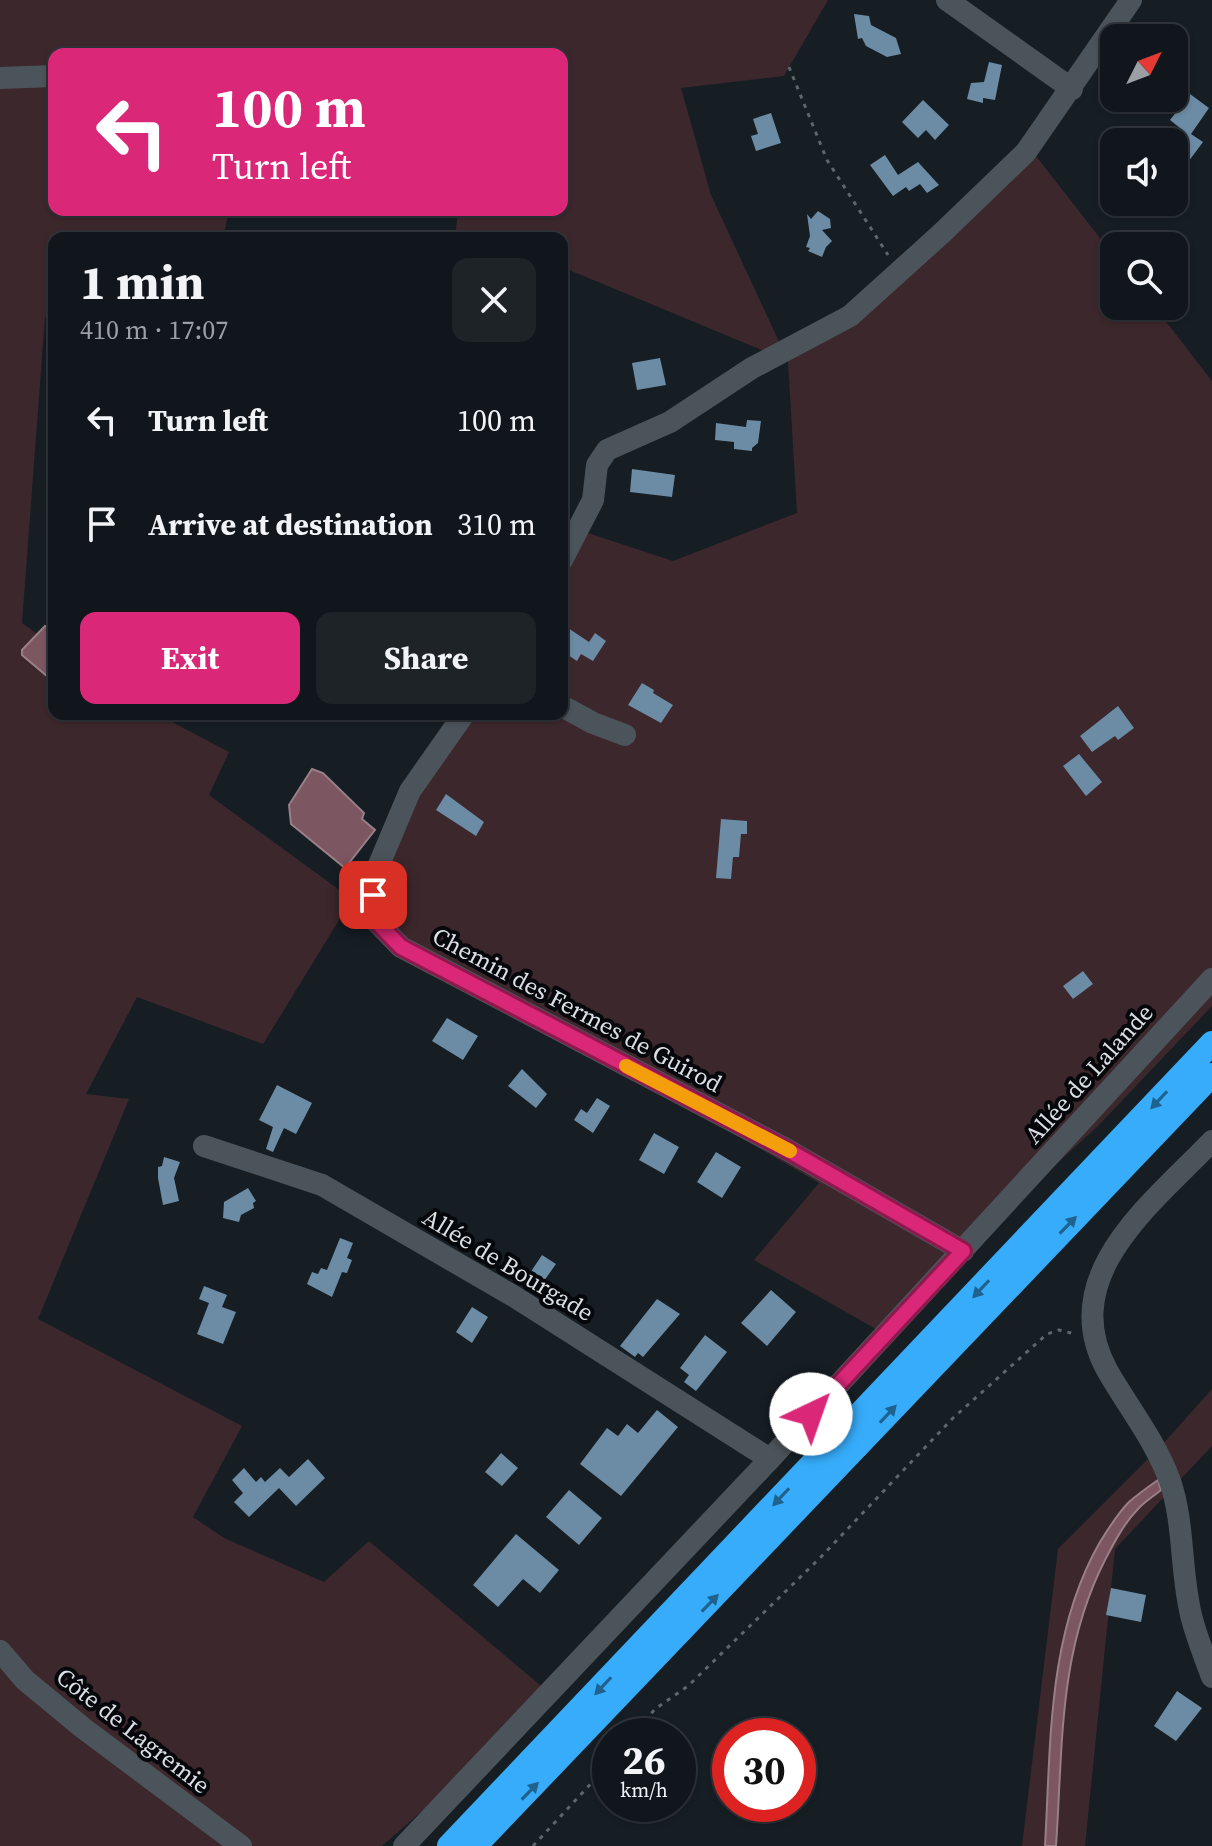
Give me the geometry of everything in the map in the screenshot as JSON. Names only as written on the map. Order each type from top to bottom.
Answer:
[{"type":"highway","points":[[449,1846],[1212,1043]]},
{"type":"highway","points":[[475,1846],[1212,1075]]},
{"type":"street","points":[[947,0],[1072,89]]},
{"type":"street","points":[[568,548],[593,500],[597,465],[607,450],[670,422],[752,368],[850,316],[1026,152],[1131,0]]},
{"type":"street","points":[[0,78],[48,76]]},
{"type":"street","points":[[568,709],[625,735]]},
{"type":"street","name":"Chemin des Fermes de Guirod","points":[[460,720],[410,791],[375,874],[372,917],[401,947],[786,1149],[963,1251]]},
{"type":"street","name":"Allée de Lalande","points":[[404,1846],[770,1459],[1212,979]]},
{"type":"street","points":[[1212,1141],[1142,1213],[1104,1264],[1095,1288],[1093,1315],[1100,1354],[1152,1442],[1171,1486],[1192,1618],[1212,1677]]},
{"type":"street","name":"Allée de Bourgade","points":[[204,1146],[322,1185],[515,1297],[770,1459]]},
{"type":"street","name":"Côte de Lagremie","points":[[0,1651],[25,1680],[83,1728],[241,1846]]},
{"type":"path","points":[[789,67],[827,160],[899,272]]},
{"type":"path","points":[[647,1718],[688,1686],[885,1491],[952,1419],[1030,1347],[1047,1334],[1059,1330],[1080,1336],[1100,1354]]},
{"type":"path","points":[[533,1846],[592,1782]]},
{"type":"shaded area","points":[[0,0],[828,0],[784,76],[681,88],[711,195],[788,361],[568,269],[568,232],[456,232],[457,216],[568,216],[568,48],[48,48],[48,216],[228,216],[224,232],[48,232],[48,317],[45,317],[22,623],[48,642],[48,720],[168,720],[229,752],[209,795],[352,899],[263,1044],[137,997],[86,1094],[129,1099],[38,1319],[242,1426],[193,1517],[224,1538],[324,1582],[369,1541],[553,1696],[382,1846],[0,1846]]},
{"type":"shaded area","points":[[1036,156],[1100,238],[1100,320],[1165,320],[1212,381],[1212,1006],[1098,1126],[876,1329],[754,1260],[819,1183],[449,967],[352,899],[467,720],[568,720],[568,565],[588,533],[673,561],[797,513],[788,361]]},
{"type":"shaded area","points":[[45,626],[48,627],[48,677],[22,655],[22,650]]},
{"type":"shaded area","points":[[312,769],[323,773],[364,813],[362,819],[375,830],[345,868],[291,824],[289,805]]},
{"type":"shaded area","points":[[1212,1389],[1212,1446],[1115,1549],[1085,1846],[1022,1846],[1058,1549],[1162,1445]]},
{"type":"shaded area","points":[[1158,1480],[1161,1490],[1133,1515],[1108,1554],[1078,1629],[1062,1736],[1056,1846],[1045,1846],[1055,1690],[1070,1614],[1100,1542],[1129,1502]]},
{"type":"building","points":[[854,14],[869,16],[871,25],[896,38],[901,54],[887,57],[866,46],[862,38],[858,39]]},
{"type":"building","points":[[989,62],[1002,65],[995,100],[983,98],[983,103],[967,99],[971,83],[984,82]]},
{"type":"building","points":[[1190,94],[1209,108],[1191,134],[1203,142],[1188,162],[1188,128],[1180,128],[1170,120],[1176,112],[1188,112]]},
{"type":"building","points":[[923,100],[949,125],[935,140],[926,130],[918,138],[902,122]]},
{"type":"building","points":[[771,113],[781,143],[756,151],[751,136],[758,134],[753,119]]},
{"type":"building","points":[[885,155],[898,175],[918,162],[939,185],[927,193],[920,184],[909,191],[906,187],[893,196],[870,165]]},
{"type":"building","points":[[818,211],[830,219],[831,228],[822,230],[832,241],[822,257],[806,247],[810,236],[807,214],[811,219]]},
{"type":"building","points":[[660,358],[666,385],[637,390],[632,363]]},
{"type":"building","points":[[747,420],[761,421],[758,443],[752,451],[734,449],[734,442],[715,440],[716,423],[746,427]]},
{"type":"building","points":[[632,469],[675,475],[672,497],[630,492]]},
{"type":"building","points":[[568,628],[589,642],[595,633],[606,641],[593,661],[581,654],[577,661],[568,655]]},
{"type":"building","points":[[642,683],[673,705],[661,723],[628,705]]},
{"type":"building","points":[[1118,706],[1134,728],[1118,740],[1115,736],[1092,752],[1080,736]]},
{"type":"building","points":[[1079,754],[1102,782],[1086,796],[1063,766]]},
{"type":"building","points":[[446,794],[484,822],[476,836],[436,810]]},
{"type":"building","points":[[721,819],[747,821],[747,834],[741,834],[739,857],[733,857],[731,879],[716,878]]},
{"type":"building","points":[[1083,971],[1093,984],[1073,999],[1063,986]]},
{"type":"building","points":[[447,1018],[478,1036],[463,1060],[432,1041]]},
{"type":"building","points":[[522,1069],[547,1094],[536,1108],[508,1086]]},
{"type":"building","points":[[277,1085],[312,1103],[296,1134],[284,1128],[273,1152],[266,1149],[273,1127],[259,1120]]},
{"type":"building","points":[[597,1098],[610,1106],[593,1133],[574,1120],[581,1109],[587,1113]]},
{"type":"building","points":[[654,1133],[679,1147],[664,1174],[639,1160]]},
{"type":"building","points":[[716,1152],[741,1167],[722,1198],[697,1182]]},
{"type":"building","points":[[164,1157],[180,1162],[174,1178],[179,1201],[163,1205],[158,1167],[162,1166]]},
{"type":"building","points":[[248,1188],[256,1201],[254,1208],[241,1215],[239,1222],[223,1218],[224,1202]]},
{"type":"building","points":[[340,1238],[353,1243],[347,1258],[352,1260],[347,1273],[342,1272],[332,1297],[307,1284],[312,1272],[318,1274],[321,1268],[327,1270]]},
{"type":"building","points":[[542,1255],[556,1264],[539,1288],[526,1279]]},
{"type":"building","points":[[204,1286],[227,1295],[222,1307],[236,1312],[223,1344],[197,1334],[209,1303],[199,1299]]},
{"type":"building","points":[[771,1290],[796,1312],[767,1346],[741,1323]]},
{"type":"building","points":[[657,1299],[680,1314],[643,1357],[638,1353],[635,1357],[620,1346]]},
{"type":"building","points":[[472,1307],[488,1317],[472,1343],[456,1332]]},
{"type":"building","points":[[705,1335],[727,1352],[696,1391],[684,1382],[689,1375],[680,1368]]},
{"type":"building","points":[[657,1410],[678,1427],[621,1496],[580,1464],[607,1428],[618,1436],[627,1424],[638,1433]]},
{"type":"building","points":[[501,1453],[518,1468],[502,1486],[485,1472]]},
{"type":"building","points":[[308,1459],[325,1478],[296,1506],[279,1488],[249,1517],[234,1502],[243,1493],[232,1480],[244,1468],[256,1482],[261,1477],[265,1482],[280,1468],[289,1477]]},
{"type":"building","points":[[569,1490],[602,1518],[579,1545],[546,1517]]},
{"type":"building","points":[[516,1534],[559,1570],[540,1593],[523,1579],[498,1607],[473,1585]]},
{"type":"building","points":[[1111,1588],[1146,1595],[1141,1622],[1106,1615]]},
{"type":"building","points":[[1177,1691],[1202,1708],[1176,1741],[1154,1726]]},
{"type":"slow traffic","points":[[626,1066],[790,1151]]},
{"type":"route","points":[[373,895],[372,917],[401,947],[786,1149],[963,1251],[811,1414]]}]
